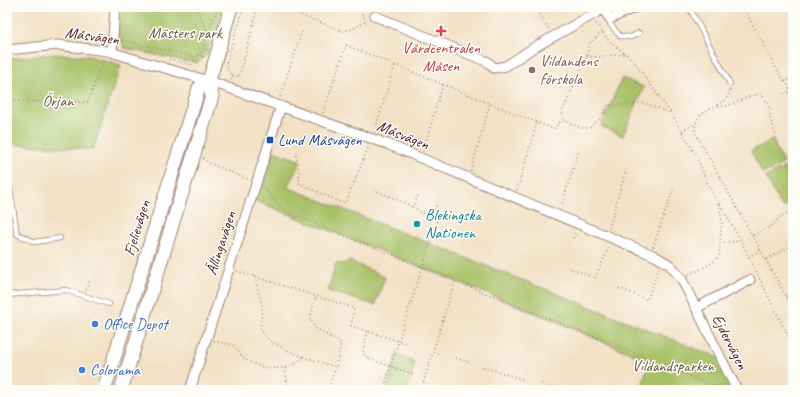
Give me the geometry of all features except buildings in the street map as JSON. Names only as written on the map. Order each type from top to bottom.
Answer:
[{"type":"main road","name":"Fjelievägen","points":[[121,390],[212,96],[209,81],[231,7]]},
{"type":"main road","name":"Fjelievägen","points":[[104,390],[199,88],[209,81]]},
{"type":"street","points":[[109,52],[115,7]]},
{"type":"street","points":[[375,16],[488,62],[494,68],[506,66],[553,37],[592,16],[603,8],[610,19],[636,7]]},
{"type":"street","name":"Måsvägen","points":[[7,50],[58,46],[109,52],[209,81],[320,119],[469,178],[649,254],[670,265],[681,278],[696,308]]},
{"type":"street","name":"Ällingavägen","points":[[190,390],[256,183],[279,105]]},
{"type":"street","points":[[696,308],[750,280]]},
{"type":"street","name":"Ejdervägen","points":[[696,308],[738,390]]},
{"type":"lane","points":[[690,7],[730,84]]},
{"type":"lane","points":[[610,19],[610,24],[620,36],[630,37],[638,33]]},
{"type":"lane","points":[[7,181],[9,181],[17,234],[35,242],[60,238]]},
{"type":"lane","points":[[7,296],[66,290],[109,304]]},
{"type":"path","points":[[195,7],[209,33]]},
{"type":"path","points":[[192,65],[195,57],[203,50],[217,7]]},
{"type":"path","points":[[244,7],[226,64],[229,72],[239,77],[257,11]]},
{"type":"path","points":[[279,7],[343,31],[353,29],[375,16]]},
{"type":"path","points":[[357,7],[364,17],[375,16]]},
{"type":"path","points":[[536,7],[553,37]]},
{"type":"path","points":[[743,7],[758,37],[793,94]]},
{"type":"path","points":[[592,16],[608,40],[632,59],[671,113],[698,157],[707,182],[719,205],[722,221],[720,250],[717,259],[681,278]]},
{"type":"path","points":[[279,105],[303,30]]},
{"type":"path","points":[[320,119],[346,45],[553,129],[562,120],[563,110],[587,56],[590,43],[602,32]]},
{"type":"path","points":[[112,38],[195,57]]},
{"type":"path","points":[[7,101],[88,102],[109,52]]},
{"type":"path","points":[[587,56],[598,57],[625,54]]},
{"type":"path","points":[[296,151],[300,184],[340,202],[346,202],[373,139],[395,65]]},
{"type":"path","points":[[228,88],[233,75]]},
{"type":"path","points":[[785,81],[793,77]]},
{"type":"path","points":[[420,158],[443,84]]},
{"type":"path","points":[[730,84],[731,92],[726,99],[717,106],[698,116],[695,124],[695,132],[767,259],[793,309]]},
{"type":"path","points":[[784,94],[791,91]]},
{"type":"path","points":[[717,106],[724,107],[751,94],[761,94],[769,102],[778,146],[793,172]]},
{"type":"path","points":[[469,178],[490,103]]},
{"type":"path","points":[[562,120],[582,128],[589,128],[600,119],[607,106],[625,103],[644,103],[671,113]]},
{"type":"path","points":[[515,197],[537,122]]},
{"type":"path","points":[[682,132],[695,124]]},
{"type":"path","points":[[558,215],[579,150]]},
{"type":"path","points":[[201,157],[208,162],[263,187],[276,203],[287,212],[724,390]]},
{"type":"path","points":[[569,268],[595,278],[610,237],[626,170]]},
{"type":"path","points":[[707,182],[741,240],[793,346]]},
{"type":"path","points":[[649,254],[656,240],[674,187]]},
{"type":"path","points":[[374,190],[422,213],[438,218],[421,267],[383,390]]},
{"type":"path","points":[[413,208],[418,196]]},
{"type":"path","points":[[433,216],[437,203]]},
{"type":"path","points":[[753,235],[770,227],[781,216],[793,211]]},
{"type":"path","points":[[720,243],[741,240]]},
{"type":"path","points":[[767,259],[793,245]]},
{"type":"path","points":[[749,256],[761,250]]},
{"type":"path","points":[[620,288],[647,300],[662,261]]},
{"type":"path","points":[[229,268],[354,308],[351,326],[405,343]]},
{"type":"path","points":[[255,277],[262,306],[260,323],[261,331],[271,342],[304,356],[336,367]]},
{"type":"path","points":[[86,290],[90,281]]},
{"type":"path","points":[[421,390],[456,281]]},
{"type":"path","points":[[786,297],[793,293]]},
{"type":"path","points":[[316,296],[310,319],[315,328],[341,343],[336,367],[328,388],[335,390]]},
{"type":"path","points":[[368,331],[363,350],[364,355],[369,359],[413,374]]},
{"type":"path","points":[[206,341],[216,341],[233,345],[243,358],[251,363],[276,369],[285,368],[300,361],[304,356]]},
{"type":"path","points":[[433,352],[441,354]]},
{"type":"path","points":[[456,358],[471,362]]},
{"type":"path","points":[[483,367],[525,380]]},
{"type":"path","points":[[285,368],[288,390]]},
{"type":"path","points":[[540,384],[555,388]]},
{"type":"green space","name":"Mästers park","points":[[118,7],[223,7],[207,55],[197,63],[124,48],[121,37],[117,36]]},
{"type":"green space","name":"Örjan","points":[[52,54],[89,56],[121,65],[93,149],[7,144],[7,59]]},
{"type":"green space","points":[[622,78],[644,87],[623,136],[601,126]]},
{"type":"green space","points":[[772,140],[784,163],[763,174],[751,151]]},
{"type":"green space","name":"Vildandsparken","points":[[267,149],[301,161],[287,187],[722,359],[737,390],[641,390],[649,361],[538,314],[251,199]]},
{"type":"green space","points":[[785,167],[793,183],[793,202],[782,208],[766,177]]},
{"type":"green space","points":[[350,261],[385,277],[375,305],[328,291],[336,263],[343,264]]},
{"type":"green space","points":[[397,353],[415,363],[407,390],[386,390]]},
{"type":"place","name":"Vårdcentralen Måsen","points":[[441,31]]},
{"type":"place","name":"Vildandens förskola","points":[[532,70]]},
{"type":"place","name":"Lund Måsvägen","points":[[270,140]]},
{"type":"place","name":"Blekingska Nationen","points":[[417,224]]},
{"type":"place","name":"Office Depot","points":[[95,324]]},
{"type":"place","name":"Colorama","points":[[82,370]]}]
